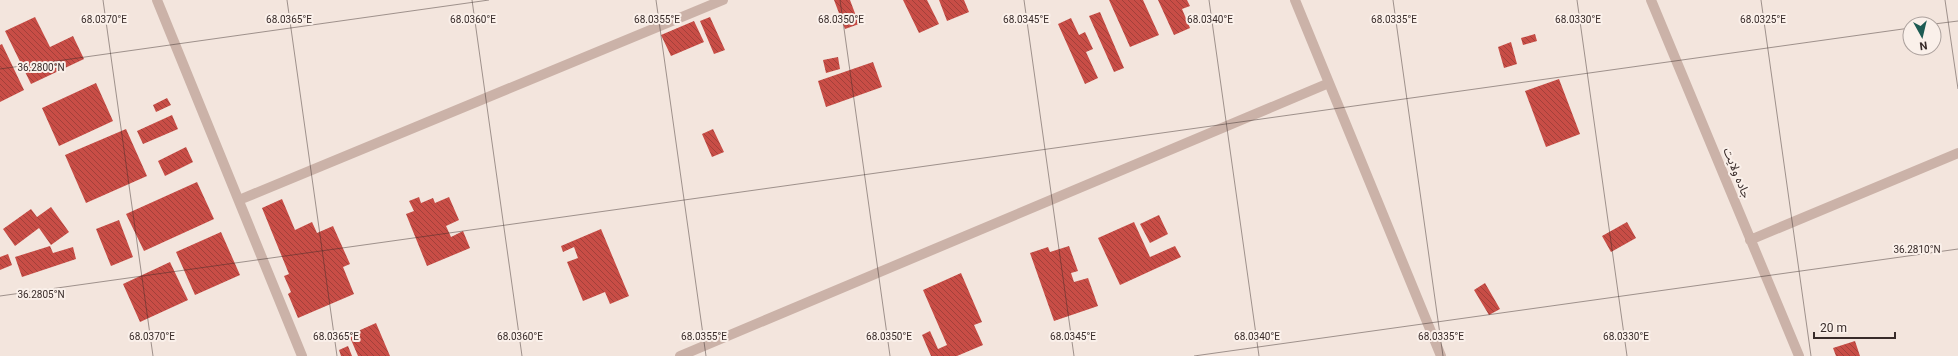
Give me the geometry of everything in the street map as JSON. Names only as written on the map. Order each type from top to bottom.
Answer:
[{"type":"street","points":[[157,0],[302,356]]},
{"type":"street","points":[[239,200],[722,0]]},
{"type":"street","points":[[1295,0],[1441,356]]},
{"type":"street","name":"جاده ولایت","points":[[1651,0],[1799,356]]},
{"type":"street","points":[[680,356],[1329,83]]},
{"type":"street","points":[[1750,240],[1958,153]]},
{"type":"building","points":[[834,0],[850,0],[859,24],[845,29]]},
{"type":"building","points":[[903,0],[927,0],[939,24],[919,33]]},
{"type":"building","points":[[939,0],[964,0],[969,12],[947,21]]},
{"type":"building","points":[[1109,0],[1143,0],[1159,35],[1130,47]]},
{"type":"building","points":[[1158,0],[1187,0],[1190,6],[1182,9],[1190,28],[1174,35]]},
{"type":"building","points":[[1100,12],[1124,68],[1114,72],[1089,16]]},
{"type":"building","points":[[35,17],[50,47],[73,36],[84,59],[31,84],[5,31]]},
{"type":"building","points":[[710,17],[725,50],[714,54],[700,21]]},
{"type":"building","points":[[1071,18],[1079,35],[1085,32],[1093,49],[1086,52],[1098,78],[1085,84],[1058,24]]},
{"type":"building","points":[[694,21],[704,42],[671,56],[661,35]]},
{"type":"building","points":[[1535,34],[1537,41],[1523,45],[1521,38]]},
{"type":"building","points":[[1511,42],[1517,64],[1504,68],[1498,47]]},
{"type":"building","points":[[2,44],[24,90],[0,102],[0,45]]},
{"type":"building","points":[[838,57],[840,69],[826,73],[823,60]]},
{"type":"building","points":[[873,62],[882,87],[826,107],[818,81]]},
{"type":"building","points":[[1559,79],[1580,134],[1546,147],[1525,91]]},
{"type":"building","points":[[96,83],[113,121],[59,146],[42,108]]},
{"type":"building","points":[[167,98],[171,105],[156,112],[153,105]]},
{"type":"building","points":[[172,115],[178,129],[143,144],[137,131]]},
{"type":"building","points":[[126,129],[147,176],[86,203],[65,155]]},
{"type":"building","points":[[713,129],[724,152],[712,157],[702,134]]},
{"type":"building","points":[[186,147],[193,162],[165,176],[158,161]]},
{"type":"building","points":[[197,182],[214,219],[144,251],[126,214]]},
{"type":"building","points":[[419,197],[421,203],[433,198],[435,203],[449,197],[459,220],[446,226],[451,237],[463,231],[470,248],[427,266],[406,214],[414,211],[409,201]]},
{"type":"building","points":[[282,199],[295,230],[312,222],[317,233],[333,226],[350,264],[343,267],[354,294],[298,318],[288,294],[291,292],[284,276],[289,274],[262,208]]},
{"type":"building","points":[[51,207],[69,232],[51,245],[39,228],[15,246],[3,229],[31,209],[37,217]]},
{"type":"building","points":[[1159,215],[1168,234],[1150,243],[1140,224]]},
{"type":"building","points":[[119,220],[133,257],[111,266],[96,229]]},
{"type":"building","points":[[1134,222],[1150,257],[1175,246],[1181,257],[1120,285],[1098,238]]},
{"type":"building","points":[[1627,222],[1636,238],[1611,252],[1602,236]]},
{"type":"building","points":[[601,229],[629,296],[610,304],[605,292],[583,301],[567,262],[578,258],[574,247],[563,252],[561,246]]},
{"type":"building","points":[[221,232],[240,275],[195,295],[176,252]]},
{"type":"building","points":[[50,246],[53,253],[73,247],[76,259],[22,277],[15,257]]},
{"type":"building","points":[[1069,246],[1078,271],[1071,273],[1074,282],[1088,278],[1098,306],[1054,321],[1030,253],[1048,247],[1050,252]]},
{"type":"building","points":[[8,254],[12,265],[0,270],[0,257]]},
{"type":"building","points":[[170,262],[188,300],[140,322],[123,284]]},
{"type":"building","points":[[961,273],[982,322],[974,325],[983,345],[957,356],[931,356],[922,335],[930,331],[938,349],[947,345],[923,290]]},
{"type":"building","points":[[1485,283],[1500,309],[1489,315],[1474,290]]},
{"type":"building","points":[[376,323],[390,356],[358,356],[349,335]]},
{"type":"building","points":[[1855,341],[1860,356],[1836,356],[1833,348]]},
{"type":"building","points":[[348,346],[352,356],[341,356],[339,350]]}]
